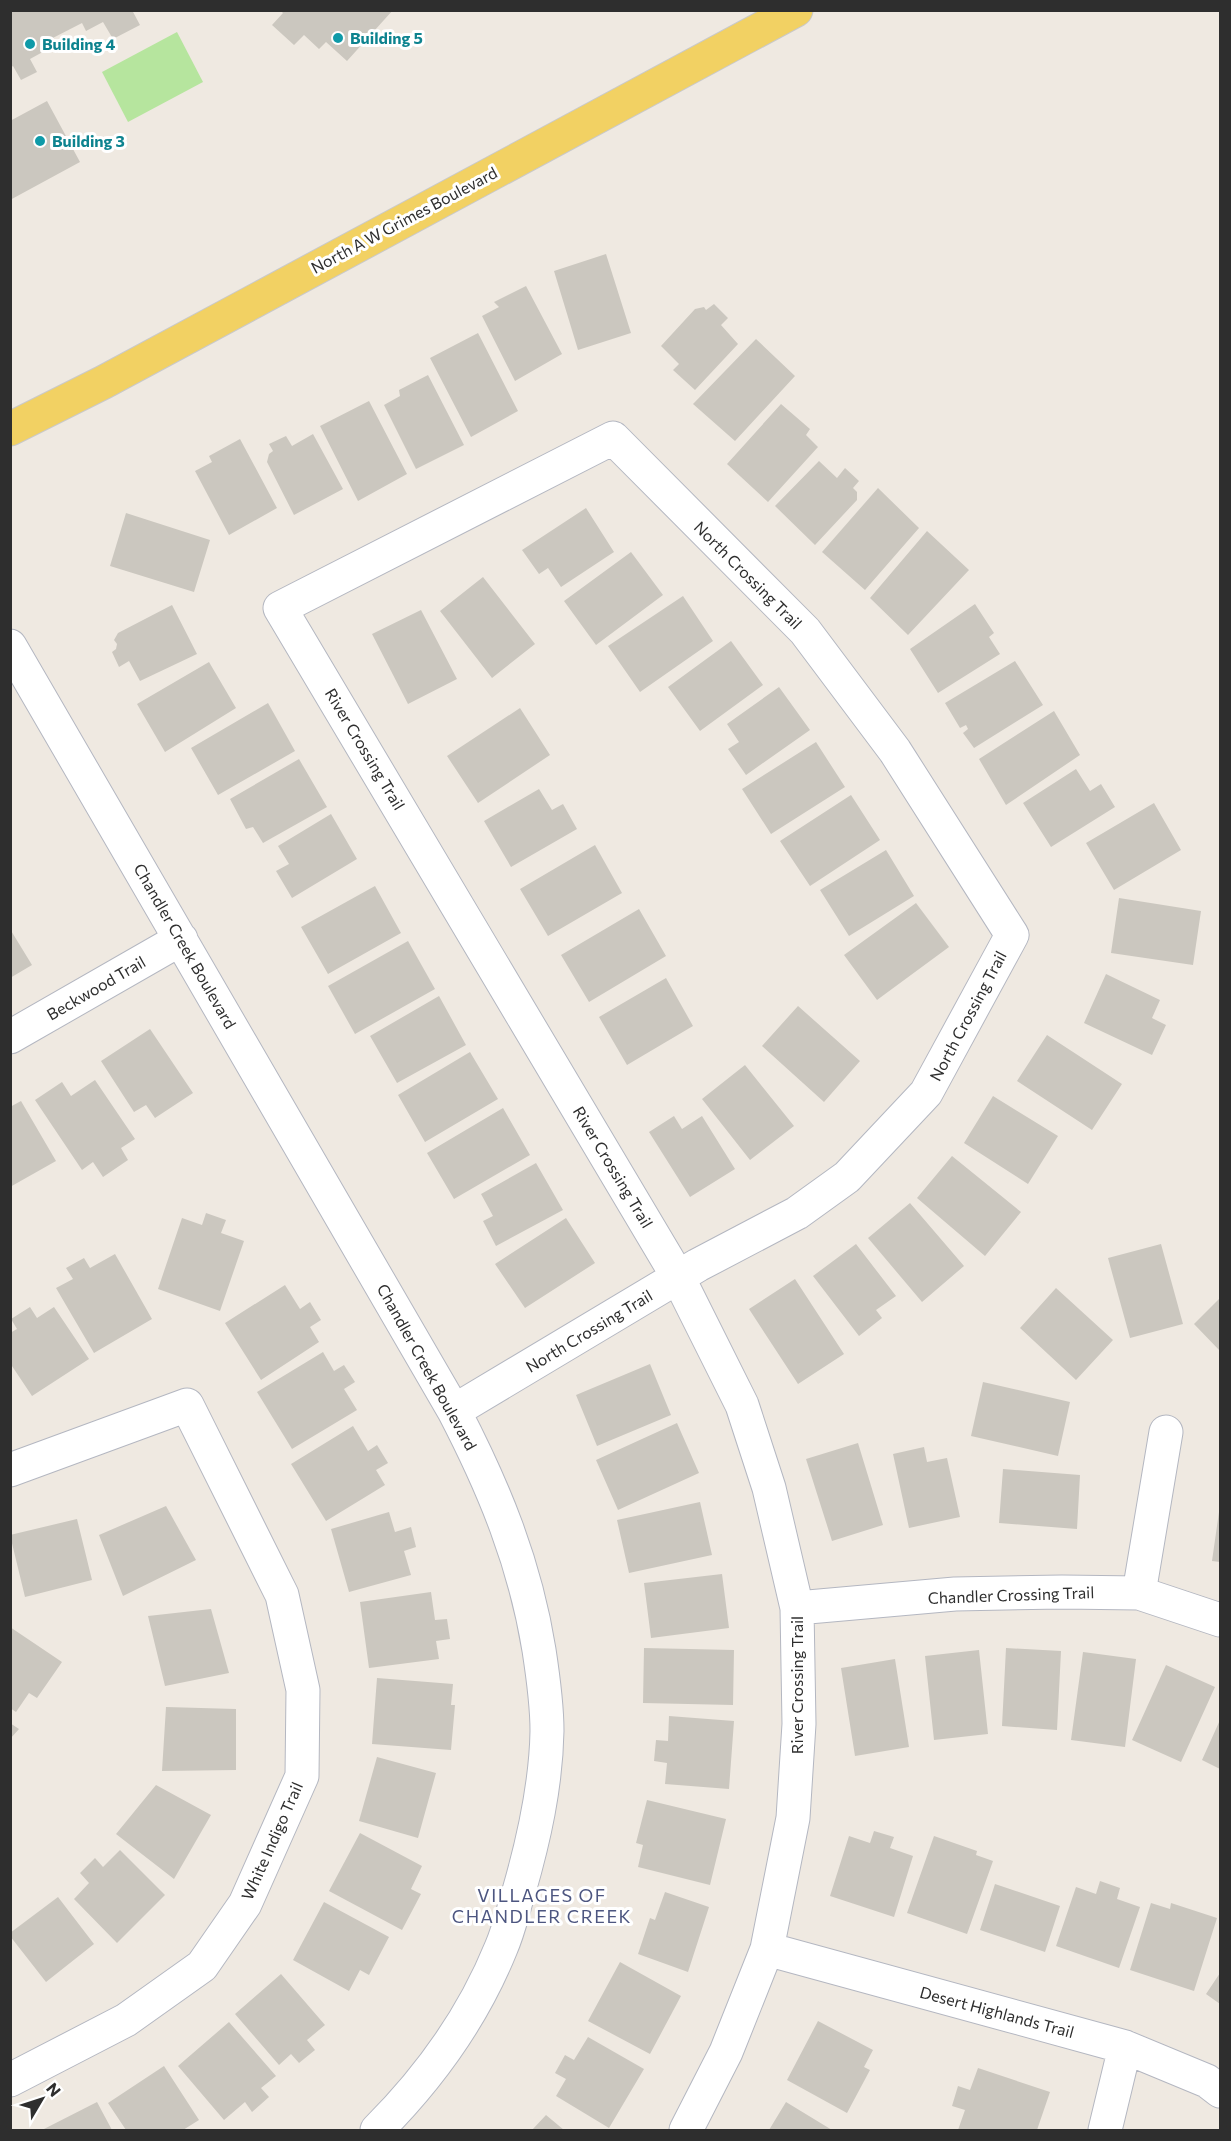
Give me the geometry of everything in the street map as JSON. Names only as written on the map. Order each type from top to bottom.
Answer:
[{"type":"main road","name":"North A W Grimes Boulevard","points":[[10,429],[114,376],[796,10]]},
{"type":"street","name":"River Crossing Trail","points":[[612,438],[280,608],[678,1277],[742,1406],[769,1488],[797,1608],[799,1724],[793,1818],[767,1949],[726,2052],[686,2130]]},
{"type":"street","name":"North Crossing Trail","points":[[454,1411],[698,1264],[797,1213],[848,1177],[926,1094],[1012,935],[895,751],[805,631],[612,438]]},
{"type":"street","name":"Chandler Creek Boulevard","points":[[10,646],[454,1411],[495,1495],[526,1586],[544,1681],[547,1729],[540,1805],[530,1854],[502,1947],[461,2027],[428,2074],[377,2130]]},
{"type":"street","name":"Beckwood Trail","points":[[10,1037],[181,939]]},
{"type":"street","name":"White Indigo Trail","points":[[10,1470],[187,1405],[282,1595],[303,1690],[302,1776],[245,1904],[202,1966],[126,2020],[10,2080]]},
{"type":"street","points":[[1139,1593],[1166,1432]]},
{"type":"street","name":"Chandler Crossing Trail","points":[[797,1608],[955,1594],[1139,1593],[1221,1620]]},
{"type":"street","name":"Desert Highlands Trail","points":[[767,1949],[1125,2047],[1207,2081],[1221,2091]]},
{"type":"street","points":[[1104,2130],[1125,2047]]},
{"type":"green space","points":[[177,32],[203,82],[128,122],[102,72]]},
{"type":"building","name":"Building 4","points":[[10,10],[132,10],[140,25],[113,39],[103,22],[86,31],[82,23],[47,41],[50,48],[30,59],[37,72],[21,80],[13,66],[10,68]]},
{"type":"building","name":"Building 5","points":[[280,10],[393,10],[347,61],[326,42],[319,49],[304,35],[294,45],[272,25],[283,13]]},
{"type":"building","name":"Building 3","points":[[47,101],[80,162],[10,200],[10,121]]},
{"type":"building","points":[[606,254],[631,333],[578,350],[554,271]]},
{"type":"building","points":[[526,286],[562,354],[515,381],[482,316],[499,307],[494,302]]},
{"type":"building","points":[[714,304],[728,318],[721,325],[738,344],[695,390],[673,370],[679,364],[661,346],[695,309],[704,307],[706,310]]},
{"type":"building","points":[[478,333],[518,411],[471,437],[430,358]]},
{"type":"building","points":[[756,339],[795,376],[735,441],[693,404]]},
{"type":"building","points":[[428,375],[464,445],[416,469],[384,405],[400,396],[399,390]]},
{"type":"building","points":[[369,401],[407,474],[358,501],[320,426]]},
{"type":"building","points":[[781,404],[810,429],[806,435],[818,447],[768,502],[727,464]]},
{"type":"building","points":[[313,434],[343,489],[294,515],[267,462],[269,454],[273,451],[269,444],[286,436],[292,446]]},
{"type":"building","points":[[240,439],[277,508],[229,535],[195,471],[212,462],[209,456]]},
{"type":"building","points":[[819,461],[837,478],[845,468],[859,481],[853,488],[857,492],[857,500],[815,545],[775,506]]},
{"type":"building","points":[[878,488],[919,528],[865,590],[822,552]]},
{"type":"building","points":[[586,508],[614,552],[561,587],[548,568],[539,574],[522,550]]},
{"type":"building","points":[[126,513],[210,540],[194,592],[110,566]]},
{"type":"building","points":[[927,531],[969,570],[908,635],[870,598]]},
{"type":"building","points":[[631,552],[663,595],[596,645],[564,601]]},
{"type":"building","points":[[483,577],[535,644],[492,678],[440,611]]},
{"type":"building","points":[[683,596],[713,641],[640,692],[608,646]]},
{"type":"building","points":[[975,604],[994,633],[989,637],[1000,654],[938,693],[910,649]]},
{"type":"building","points":[[172,605],[197,654],[140,681],[129,661],[119,667],[112,652],[116,649],[117,644],[114,640],[118,633]]},
{"type":"building","points":[[421,610],[457,679],[408,704],[372,634]]},
{"type":"building","points":[[731,641],[763,685],[700,731],[668,687]]},
{"type":"building","points":[[1015,661],[1043,705],[974,748],[963,733],[968,729],[966,725],[960,728],[945,703]]},
{"type":"building","points":[[209,662],[236,708],[165,752],[137,704]]},
{"type":"building","points":[[779,687],[810,730],[746,775],[728,749],[739,742],[727,724]]},
{"type":"building","points":[[268,703],[295,751],[218,795],[191,748]]},
{"type":"building","points":[[520,708],[550,755],[478,803],[447,756]]},
{"type":"building","points":[[1054,711],[1080,755],[1006,805],[979,759]]},
{"type":"building","points":[[816,742],[845,787],[771,834],[742,789]]},
{"type":"building","points":[[299,759],[327,807],[263,843],[253,827],[246,829],[230,799]]},
{"type":"building","points":[[1076,769],[1090,791],[1101,784],[1115,807],[1051,847],[1023,803]]},
{"type":"building","points":[[539,789],[552,810],[563,804],[577,829],[511,867],[484,821]]},
{"type":"building","points":[[851,795],[880,840],[810,886],[780,841]]},
{"type":"building","points":[[1154,803],[1181,850],[1114,890],[1086,843]]},
{"type":"building","points":[[331,814],[357,859],[292,898],[276,871],[289,864],[278,846]]},
{"type":"building","points":[[595,845],[622,893],[548,936],[520,889]]},
{"type":"building","points":[[886,850],[914,896],[849,936],[820,890]]},
{"type":"building","points":[[375,886],[401,933],[328,974],[301,927]]},
{"type":"building","points":[[1119,898],[1201,911],[1193,965],[1111,953]]},
{"type":"building","points":[[916,903],[949,947],[877,1000],[844,955]]},
{"type":"building","points":[[639,909],[666,956],[589,1002],[561,955]]},
{"type":"building","points":[[10,929],[32,965],[10,978]]},
{"type":"building","points":[[408,941],[435,989],[355,1034],[328,986]]},
{"type":"building","points":[[1106,974],[1160,1000],[1152,1018],[1166,1025],[1152,1055],[1084,1023]]},
{"type":"building","points":[[666,978],[693,1026],[627,1065],[599,1017]]},
{"type":"building","points":[[439,996],[466,1045],[397,1083],[370,1036]]},
{"type":"building","points":[[798,1006],[860,1061],[824,1102],[762,1046]]},
{"type":"building","points":[[150,1029],[193,1093],[155,1118],[146,1105],[134,1112],[101,1061]]},
{"type":"building","points":[[1047,1035],[1122,1084],[1092,1130],[1017,1081]]},
{"type":"building","points":[[470,1052],[498,1099],[425,1142],[398,1095]]},
{"type":"building","points":[[745,1065],[794,1126],[750,1160],[702,1099]]},
{"type":"building","points":[[95,1080],[135,1139],[121,1148],[128,1160],[103,1177],[93,1162],[82,1170],[35,1100],[62,1082],[71,1096]]},
{"type":"building","points":[[993,1096],[1058,1136],[1028,1184],[964,1143]]},
{"type":"building","points":[[21,1101],[56,1161],[10,1187],[10,1107]]},
{"type":"building","points":[[503,1108],[530,1155],[454,1199],[427,1153]]},
{"type":"building","points":[[674,1116],[682,1129],[702,1116],[735,1169],[690,1197],[649,1132]]},
{"type":"building","points":[[952,1156],[1021,1212],[985,1256],[917,1198]]},
{"type":"building","points":[[536,1163],[563,1210],[496,1246],[483,1221],[493,1216],[481,1194]]},
{"type":"building","points":[[910,1203],[964,1266],[922,1302],[868,1238]]},
{"type":"building","points":[[206,1213],[226,1220],[221,1233],[244,1241],[220,1311],[158,1289],[182,1218],[202,1225]]},
{"type":"building","points":[[566,1218],[595,1263],[525,1308],[495,1264]]},
{"type":"building","points":[[856,1244],[896,1296],[876,1310],[882,1318],[859,1336],[813,1276]]},
{"type":"building","points":[[1161,1244],[1183,1324],[1130,1338],[1108,1258]]},
{"type":"building","points":[[115,1254],[152,1319],[94,1353],[56,1288],[73,1279],[66,1268],[84,1258],[90,1268]]},
{"type":"building","points":[[795,1279],[844,1354],[798,1384],[749,1309]]},
{"type":"building","points":[[285,1285],[300,1309],[310,1302],[321,1320],[310,1327],[319,1342],[261,1380],[225,1323]]},
{"type":"building","points":[[1056,1288],[1113,1340],[1076,1380],[1020,1328]]},
{"type":"building","points":[[1220,1298],[1220,1351],[1194,1324]]},
{"type":"building","points":[[30,1307],[37,1318],[54,1307],[89,1359],[32,1396],[10,1363],[10,1333],[17,1329],[11,1319]]},
{"type":"building","points":[[323,1352],[334,1371],[344,1365],[355,1382],[344,1389],[357,1410],[292,1449],[257,1392]]},
{"type":"building","points":[[650,1364],[671,1415],[597,1446],[576,1395]]},
{"type":"building","points":[[983,1382],[1070,1402],[1058,1456],[971,1436]]},
{"type":"building","points":[[677,1423],[699,1473],[618,1510],[596,1460]]},
{"type":"building","points":[[353,1426],[368,1451],[377,1445],[388,1463],[376,1470],[385,1485],[326,1521],[291,1464]]},
{"type":"building","points":[[858,1443],[883,1525],[832,1541],[806,1459]]},
{"type":"building","points":[[924,1447],[927,1462],[947,1458],[960,1517],[909,1528],[893,1454]]},
{"type":"building","points":[[1003,1469],[1080,1475],[1077,1529],[999,1523]]},
{"type":"building","points":[[700,1502],[712,1555],[629,1573],[617,1520]]},
{"type":"building","points":[[166,1506],[196,1560],[123,1596],[99,1535]]},
{"type":"building","points":[[389,1512],[395,1532],[411,1527],[416,1547],[404,1551],[411,1575],[349,1592],[331,1529]]},
{"type":"building","points":[[1220,1512],[1220,1562],[1212,1561]]},
{"type":"building","points":[[77,1519],[92,1580],[25,1597],[10,1535]]},
{"type":"building","points":[[722,1574],[729,1628],[651,1638],[644,1583]]},
{"type":"building","points":[[431,1592],[435,1620],[447,1619],[450,1639],[436,1641],[439,1659],[369,1668],[360,1602]]},
{"type":"building","points":[[211,1609],[229,1673],[165,1686],[148,1616]]},
{"type":"building","points":[[10,1627],[62,1662],[37,1698],[29,1693],[16,1712],[10,1708]]},
{"type":"building","points":[[644,1648],[734,1650],[733,1705],[643,1703]]},
{"type":"building","points":[[1006,1648],[1061,1651],[1057,1730],[1002,1726]]},
{"type":"building","points":[[979,1650],[988,1734],[934,1740],[925,1656]]},
{"type":"building","points":[[1083,1652],[1136,1659],[1125,1747],[1071,1740]]},
{"type":"building","points":[[895,1659],[909,1747],[855,1756],[841,1668]]},
{"type":"building","points":[[1166,1665],[1215,1687],[1181,1762],[1132,1740]]},
{"type":"building","points":[[377,1678],[453,1684],[451,1705],[455,1705],[451,1750],[372,1744]]},
{"type":"building","points":[[166,1707],[236,1709],[236,1770],[162,1771]]},
{"type":"building","points":[[669,1716],[734,1721],[729,1789],[665,1784],[667,1763],[654,1761],[656,1740],[668,1741]]},
{"type":"building","points":[[1220,1720],[1220,1769],[1202,1760]]},
{"type":"building","points":[[10,1723],[19,1729],[10,1739]]},
{"type":"building","points":[[377,1757],[436,1773],[418,1838],[359,1821]]},
{"type":"building","points":[[156,1785],[211,1815],[174,1879],[116,1834]]},
{"type":"building","points":[[647,1800],[726,1819],[710,1885],[638,1867],[643,1845],[636,1843]]},
{"type":"building","points":[[874,1831],[894,1837],[890,1848],[913,1856],[894,1917],[830,1896],[849,1836],[870,1843]]},
{"type":"building","points":[[360,1833],[422,1866],[411,1889],[421,1894],[402,1930],[329,1891]]},
{"type":"building","points":[[934,1836],[977,1851],[976,1855],[993,1861],[967,1934],[907,1913]]},
{"type":"building","points":[[120,1850],[165,1895],[117,1943],[74,1899],[89,1883],[80,1873],[95,1858],[103,1867]]},
{"type":"building","points":[[1100,1881],[1120,1888],[1117,1899],[1140,1907],[1119,1968],[1056,1946],[1076,1887],[1096,1894]]},
{"type":"building","points":[[995,1884],[1060,1906],[1045,1952],[980,1930]]},
{"type":"building","points":[[665,1892],[709,1907],[688,1972],[638,1954],[650,1918],[655,1920]]},
{"type":"building","points":[[58,1897],[94,1944],[46,1982],[10,1933]]},
{"type":"building","points":[[324,1902],[389,1937],[369,1975],[360,1970],[349,1991],[293,1960]]},
{"type":"building","points":[[1151,1903],[1170,1909],[1171,1903],[1217,1918],[1194,1991],[1130,1970]]},
{"type":"building","points":[[620,1962],[681,1996],[650,2054],[588,2021]]},
{"type":"building","points":[[1220,1973],[1220,2004],[1206,1994]]},
{"type":"building","points":[[281,1974],[325,2025],[307,2040],[315,2050],[299,2063],[291,2054],[279,2065],[235,2014]]},
{"type":"building","points":[[818,2021],[873,2050],[864,2067],[870,2070],[847,2113],[787,2080]]},
{"type":"building","points":[[229,2022],[276,2076],[261,2088],[269,2097],[252,2112],[245,2102],[224,2120],[178,2066]]},
{"type":"building","points":[[588,2037],[644,2069],[609,2128],[556,2096],[566,2079],[555,2073],[565,2055],[574,2060]]},
{"type":"building","points":[[164,2066],[199,2120],[183,2130],[126,2130],[108,2103]]},
{"type":"building","points":[[978,2068],[1050,2092],[1037,2130],[958,2130],[965,2110],[952,2106],[958,2086],[970,2090]]},
{"type":"building","points":[[97,2102],[112,2130],[42,2130]]},
{"type":"building","points":[[786,2102],[832,2130],[769,2130]]},
{"type":"building","points":[[546,2115],[564,2130],[532,2130]]},
{"type":"place","name":"Building 5","points":[[338,38]]},
{"type":"place","name":"Building 4","points":[[30,44]]},
{"type":"place","name":"Building 3","points":[[40,141]]},
{"type":"district","name":"VILLAGES OF CHANDLER CREEK","points":[[542,1906]]}]
